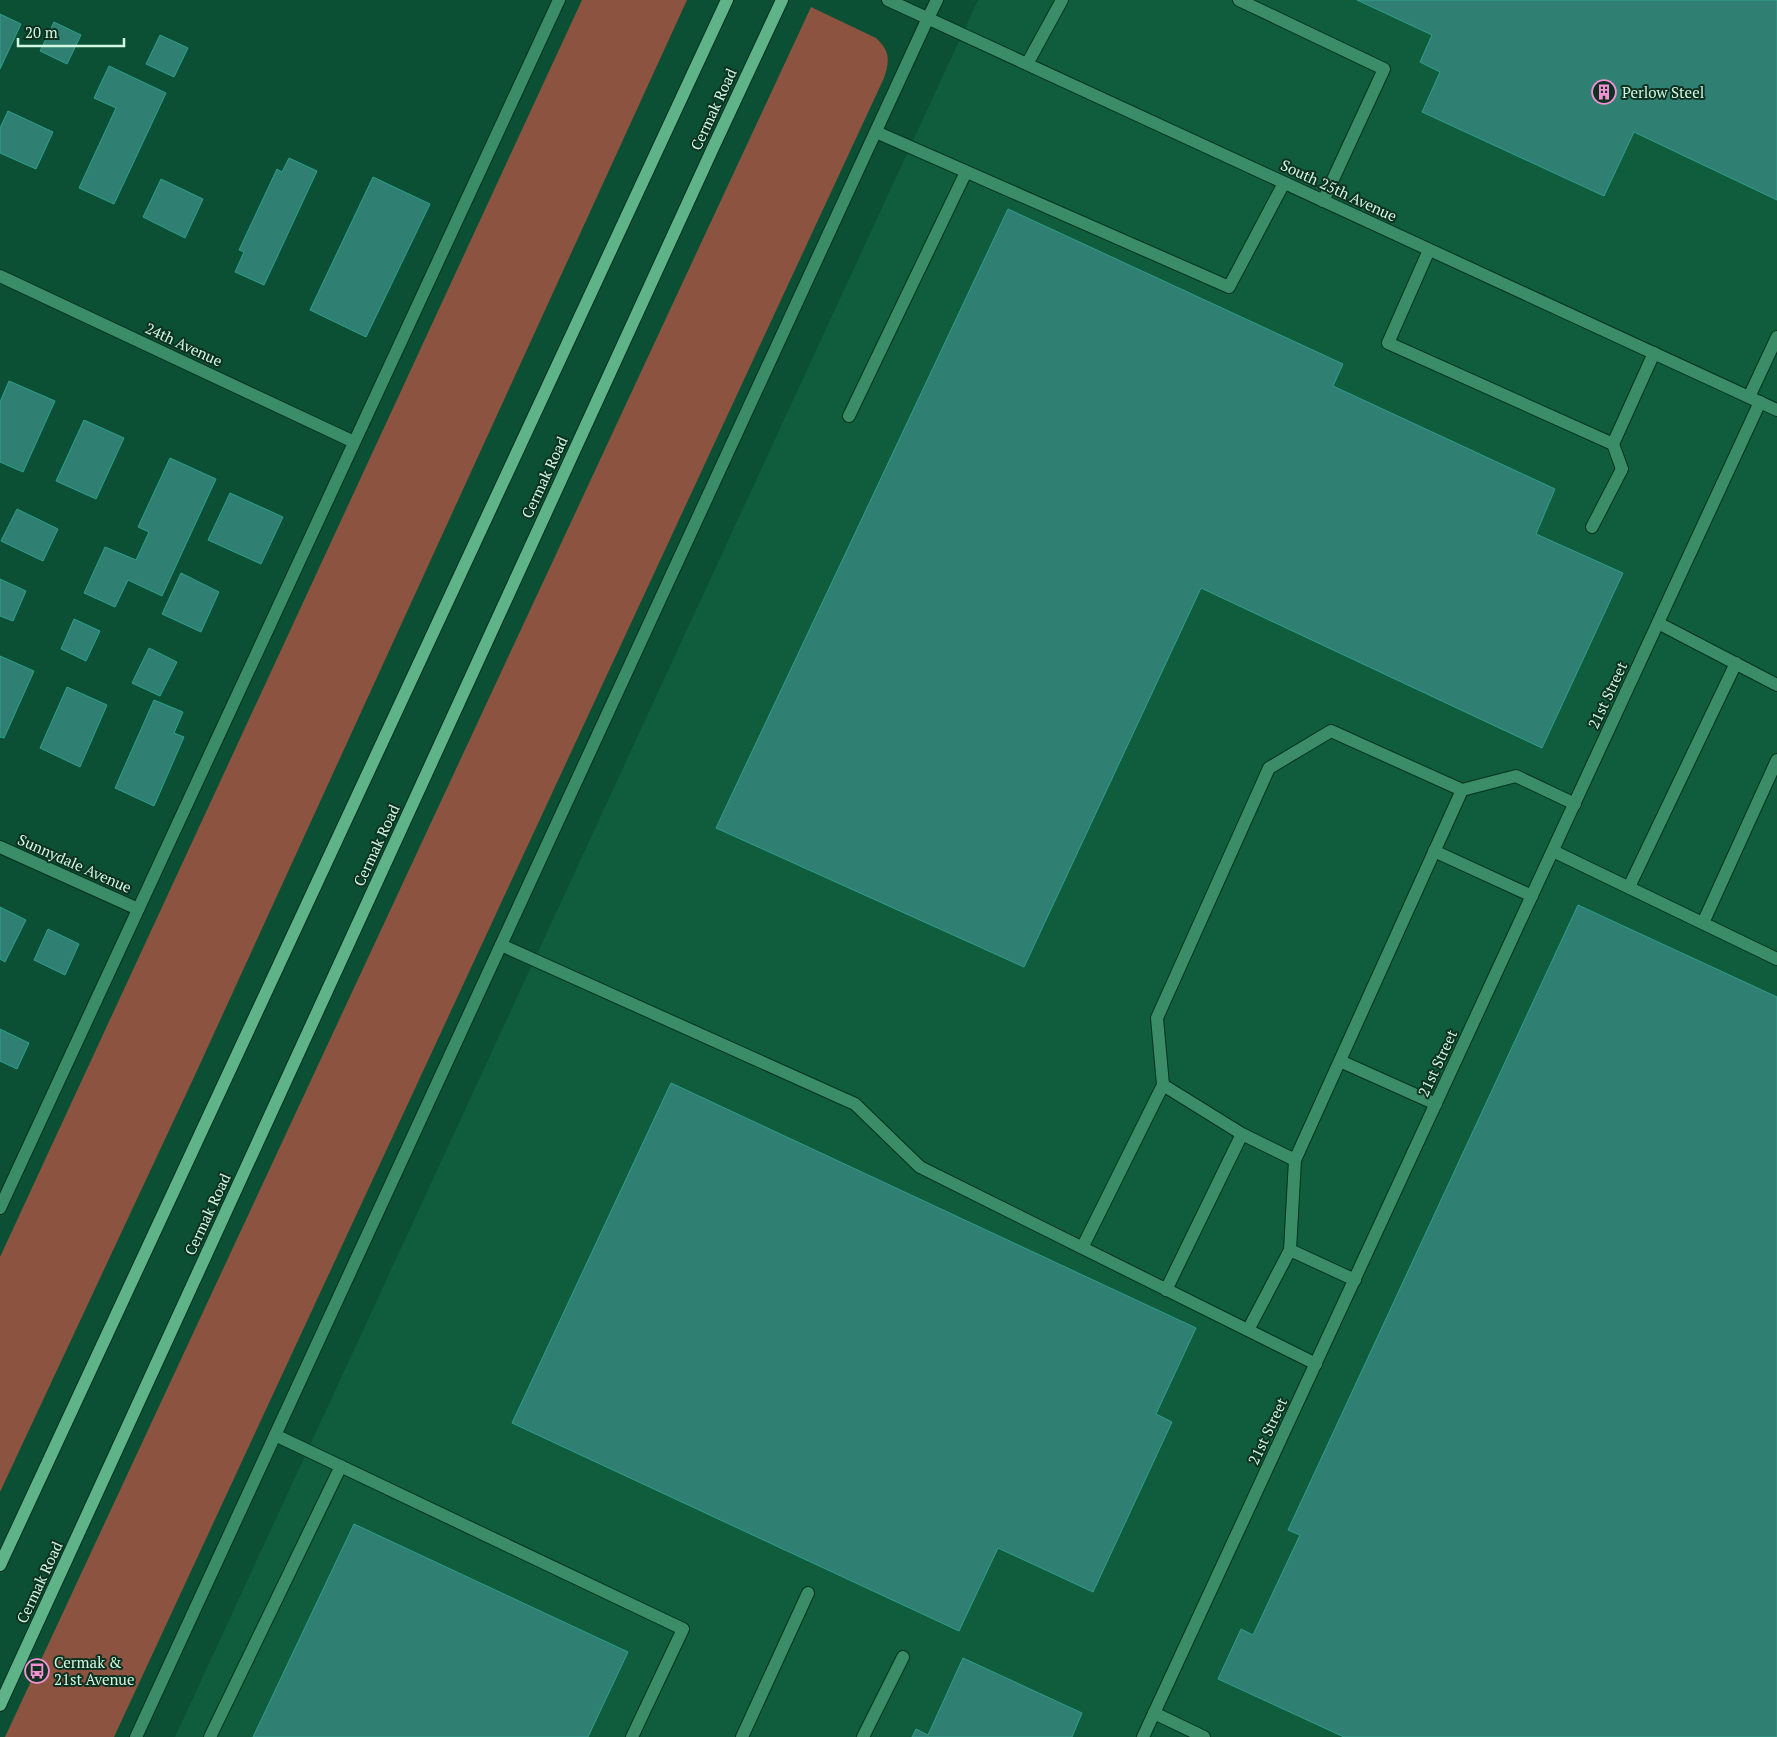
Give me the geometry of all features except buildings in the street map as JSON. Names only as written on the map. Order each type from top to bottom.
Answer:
[{"type":"main road","points":[[0,1208],[559,0]]},
{"type":"main road","points":[[0,1565],[727,0]]},
{"type":"main road","name":"Cermak Road","points":[[0,1705],[782,0]]},
{"type":"main road","name":"South 25th Avenue","points":[[888,0],[1777,410]]},
{"type":"main road","points":[[136,1737],[937,0]]},
{"type":"main road","points":[[1027,64],[1062,0]]},
{"type":"main road","points":[[1240,0],[1384,70],[1323,201]]},
{"type":"main road","points":[[876,132],[1229,286],[1284,183]]},
{"type":"main road","points":[[850,416],[966,172]]},
{"type":"main road","points":[[1430,250],[1388,344],[1613,444]]},
{"type":"main road","name":"24th Avenue","points":[[0,276],[354,442]]},
{"type":"main road","name":"21st Street","points":[[1144,1737],[1658,623],[1754,400],[1777,337]]},
{"type":"main road","points":[[1592,528],[1622,469],[1613,444],[1654,353]]},
{"type":"main road","points":[[1658,623],[1777,685]]},
{"type":"main road","points":[[1628,887],[1736,663]]},
{"type":"main road","points":[[1082,1248],[1163,1085],[1157,1018],[1269,768],[1330,731],[1462,790],[1516,776],[1575,804]]},
{"type":"main road","points":[[1703,923],[1777,760]]},
{"type":"main road","points":[[1248,1330],[1290,1250],[1295,1160],[1462,790]]},
{"type":"main road","name":"Sunnydale Avenue","points":[[0,847],[138,909]]},
{"type":"main road","points":[[1434,851],[1532,896]]},
{"type":"main road","points":[[1553,851],[1777,959]]},
{"type":"main road","points":[[501,945],[855,1104],[920,1167],[1316,1364]]},
{"type":"main road","points":[[1340,1061],[1436,1104]]},
{"type":"main road","points":[[1163,1085],[1242,1134],[1295,1160]]},
{"type":"main road","points":[[1166,1290],[1242,1134]]},
{"type":"main road","points":[[1290,1250],[1355,1280]]},
{"type":"main road","points":[[275,1435],[683,1629],[632,1737]]},
{"type":"main road","points":[[210,1737],[341,1466]]},
{"type":"main road","points":[[742,1737],[808,1593]]},
{"type":"main road","points":[[863,1737],[903,1657]]},
{"type":"main road","points":[[1154,1713],[1204,1737]]},
{"type":"shaded area","points":[[582,0],[687,0],[195,1075],[0,1492],[0,1257]]},
{"type":"shaded area","points":[[978,0],[1777,0],[1777,1737],[175,1737]]},
{"type":"shaded area","points":[[811,7],[876,38],[884,47],[888,56],[884,78],[114,1737],[5,1737]]},
{"type":"place","name":"Perlow Steel","points":[[1604,92]]},
{"type":"place","name":"Cermak & 21st Avenue","points":[[37,1671]]}]
